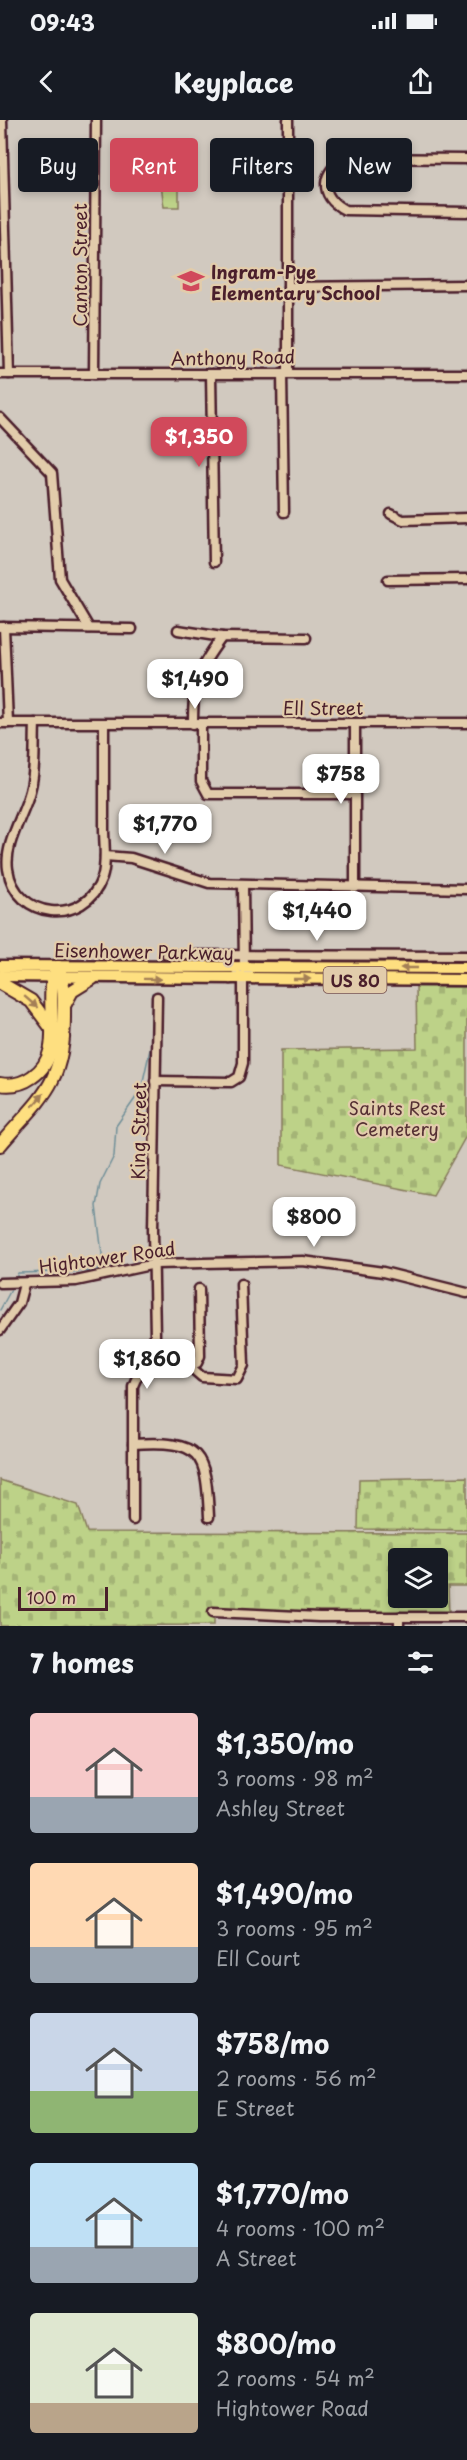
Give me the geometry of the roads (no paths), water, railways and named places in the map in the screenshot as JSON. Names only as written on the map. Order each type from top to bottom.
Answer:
[{"type":"highway","points":[[0,1145],[55,1077],[64,1050],[64,1008],[58,974]]},
{"type":"highway","points":[[0,1084],[22,1083],[42,1068],[50,1055],[58,974]]},
{"type":"highway","points":[[64,1008],[72,991],[93,978]]},
{"type":"highway","points":[[0,983],[31,1001],[52,1030]]},
{"type":"main road","name":"Eisenhower Parkway","points":[[0,966],[93,978],[231,979],[256,969],[467,968]]},
{"type":"main road","name":"Eisenhower Parkway","points":[[0,976],[244,974],[467,980]]},
{"type":"street","points":[[2,120],[5,374]]},
{"type":"street","name":"Canton Street","points":[[94,374],[96,120]]},
{"type":"street","points":[[284,512],[288,120]]},
{"type":"street","points":[[467,159],[346,158],[332,167],[327,174],[326,186],[331,199],[345,210],[467,212]]},
{"type":"street","points":[[288,287],[467,285]]},
{"type":"street","name":"Anthony Road","points":[[5,374],[467,374]]},
{"type":"street","points":[[211,374],[214,562]]},
{"type":"street","points":[[0,418],[52,473],[60,579],[88,628]]},
{"type":"street","points":[[391,514],[403,520],[467,518]]},
{"type":"street","points":[[388,580],[467,579]]},
{"type":"street","points":[[4,723],[2,627],[132,629]]},
{"type":"street","points":[[178,630],[222,637],[306,638]]},
{"type":"street","points":[[222,637],[200,668],[193,688],[201,781],[208,794],[354,794]]},
{"type":"street","name":"Ell Street","points":[[4,723],[467,723]]},
{"type":"street","points":[[35,723],[33,779],[12,841],[7,865],[15,891],[27,903],[45,912],[72,910],[91,897],[101,881],[105,856],[104,724]]},
{"type":"street","points":[[355,723],[355,888]]},
{"type":"street","points":[[105,856],[131,858],[208,883],[467,889]]},
{"type":"street","points":[[155,1081],[231,1082],[239,1077],[243,1063],[243,885]]},
{"type":"street","points":[[167,955],[467,956]]},
{"type":"street","name":"King Street","points":[[134,1520],[133,1386],[155,1336],[157,997]]},
{"type":"street","name":"Hightower Road","points":[[0,1283],[24,1284],[86,1280],[155,1264],[326,1262],[383,1272],[467,1293]]},
{"type":"street","points":[[0,1330],[19,1303],[24,1284]]},
{"type":"street","points":[[152,1345],[173,1352],[202,1377],[237,1379],[244,1365],[242,1284]]},
{"type":"street","points":[[188,1366],[197,1363],[200,1356],[199,1289]]},
{"type":"street","points":[[134,1444],[170,1443],[188,1447],[202,1461],[207,1475],[209,1517]]},
{"type":"street","points":[[213,1612],[399,1621],[467,1617]]},
{"type":"waterway","points":[[16,1278],[18,1273],[96,1271],[103,1262],[96,1206],[100,1184],[114,1156],[116,1126],[141,1090],[151,1045],[152,993]]},
{"type":"waterway","points":[[0,1310],[12,1288]]},
{"type":"place","name":"Ingram-Pye Elementary School","points":[[191,281]]},
{"type":"park label","name":"Saints Rest Cemetery","points":[[397,1117]]}]
